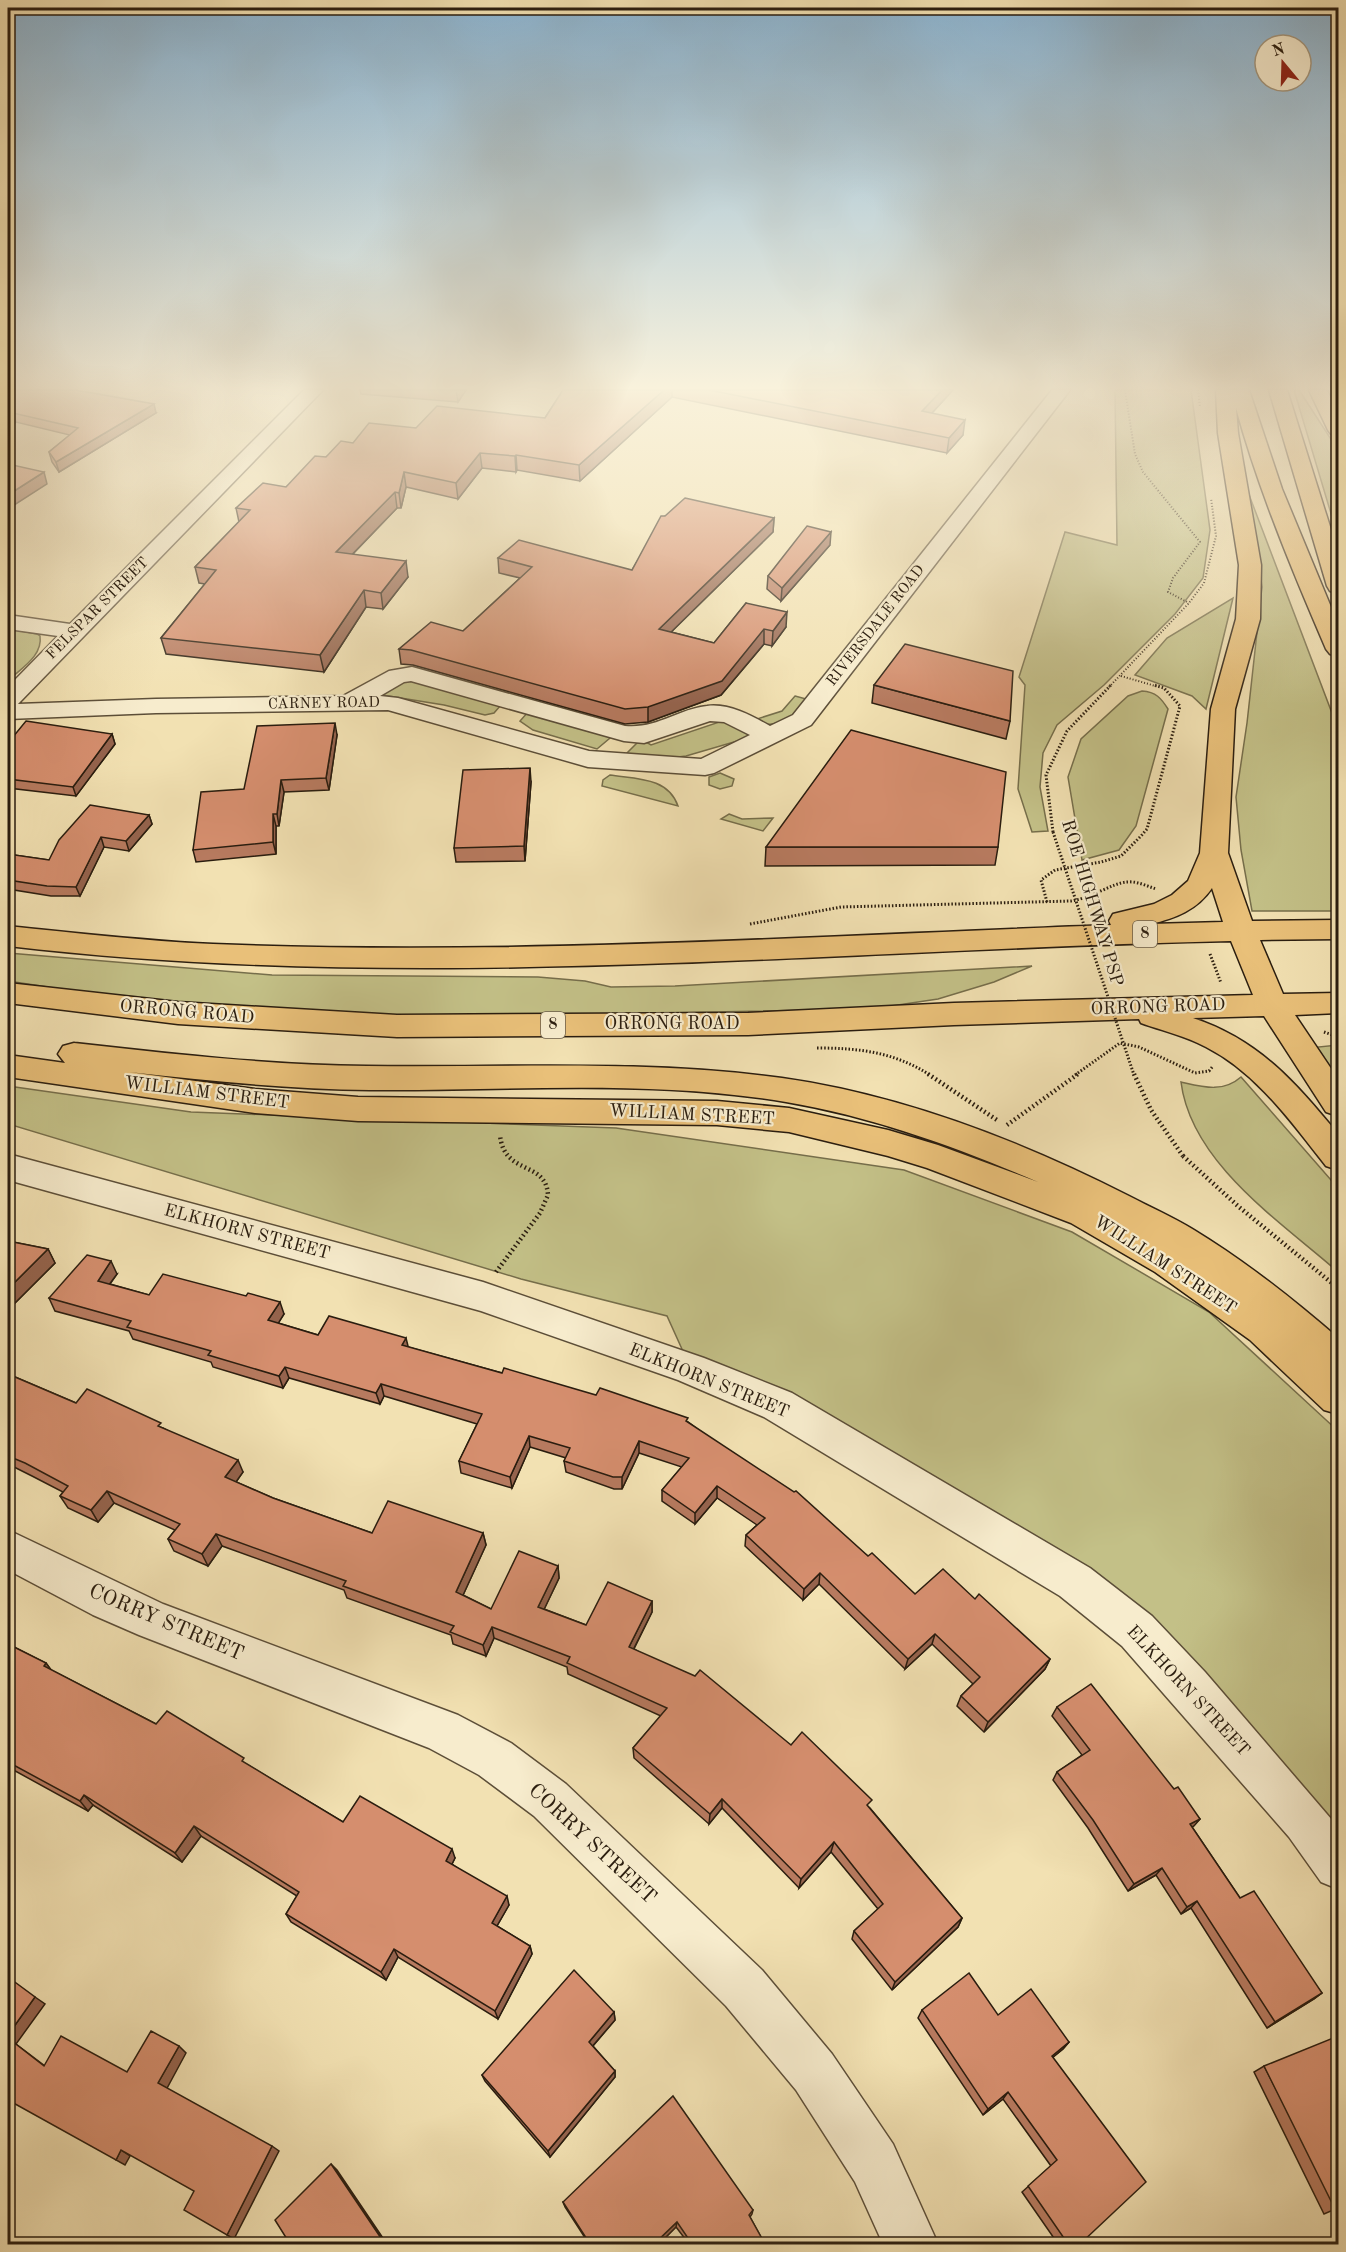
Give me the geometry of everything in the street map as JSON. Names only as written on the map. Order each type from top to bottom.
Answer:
[{"type":"main road","points":[[1048,937],[1164,912],[1184,900],[1198,887],[1214,853],[1223,710],[1248,619],[1250,565],[1238,495]]},
{"type":"main road","points":[[1275,495],[1301,567],[1338,649]]},
{"type":"main road","points":[[1310,495],[1338,586]]},
{"type":"main road","points":[[1214,853],[1241,931],[1281,1017],[1338,1104]]},
{"type":"main road","name":"8","points":[[8,936],[210,954],[416,959],[732,952],[1048,937],[1338,929]]},
{"type":"main road","name":"ORRONG ROAD","points":[[8,993],[178,1013],[397,1026],[748,1024],[1235,1005],[1281,1017],[1338,1003]]},
{"type":"main road","points":[[1133,1008],[1215,1038],[1234,1048],[1274,1079],[1338,1157]]},
{"type":"main road","name":"WILLIAM STREET","points":[[8,1043],[75,1054],[265,1074],[368,1078],[642,1076],[716,1082],[839,1101],[890,1115],[999,1151],[1096,1194],[1187,1243],[1281,1311],[1338,1360]]},
{"type":"main road","name":"WILLIAM STREET","points":[[8,1066],[255,1101],[358,1109],[717,1113],[789,1120],[888,1143],[938,1158],[1083,1213],[1168,1262],[1263,1329],[1338,1398]]},
{"type":"street","name":"FELSPAR STREET","points":[[8,700],[210,495]]},
{"type":"street","name":"RIVERSDALE ROAD","points":[[705,767],[802,720],[979,495]]},
{"type":"street","points":[[8,622],[75,632]]},
{"type":"street","points":[[348,704],[398,676],[412,674],[624,733],[644,735],[708,713],[740,719],[769,736]]},
{"type":"street","name":"CARNEY ROAD","points":[[8,712],[156,706],[389,703],[597,760],[705,767]]},
{"type":"street","points":[[597,760],[624,733]]},
{"type":"street","name":"ELKHORN STREET","points":[[8,1167],[483,1297],[691,1369],[778,1405],[1075,1582],[1137,1631],[1305,1821],[1338,1865]]},
{"type":"street","name":"CORRY STREET","points":[[8,1549],[108,1601],[154,1621],[442,1731],[495,1759],[550,1800],[744,1988],[814,2072],[874,2163],[911,2244]]},
{"type":"path","points":[[1162,495],[1200,542],[1193,555],[1170,583],[1168,592],[1189,603]]},
{"type":"path","name":"ROE HIGHWAY PSP","points":[[1211,495],[1216,536],[1204,583],[1189,603],[1067,731],[1046,775],[1053,832],[1130,1066],[1152,1110],[1183,1156],[1239,1207],[1338,1288]]},
{"type":"path","points":[[1047,902],[1041,880],[1045,874],[1057,869],[1098,863],[1121,856],[1135,845],[1147,829],[1180,706],[1164,688],[1121,676]]},
{"type":"path","points":[[749,924],[841,906],[1047,902],[1087,899],[1129,881],[1184,900]]},
{"type":"path","points":[[1205,932],[1211,959],[1224,991],[1235,1005]]},
{"type":"path","points":[[1281,1017],[1338,1036]]},
{"type":"path","points":[[1006,1126],[1120,1043],[1139,1047],[1195,1073],[1209,1071],[1218,1059],[1234,1048]]},
{"type":"path","points":[[483,1297],[509,1251],[546,1204],[549,1194],[547,1184],[540,1175],[507,1157],[499,1144],[500,1133]]},
{"type":"shaded area","points":[[1116,495],[1205,495],[1210,530],[1203,578],[1175,614],[1104,685],[1057,725],[1043,753],[1040,787],[1048,831],[1032,832],[1018,789],[1025,685],[1019,677],[1065,532],[1117,545]]},
{"type":"shaded area","points":[[1248,495],[1338,729],[1338,911],[1252,911],[1241,850],[1236,797],[1247,723],[1262,587]]},
{"type":"shaded area","points":[[1325,495],[1338,495],[1338,537]]},
{"type":"shaded area","points":[[1233,598],[1206,709],[1192,696],[1135,675],[1167,638]]},
{"type":"shaded area","points":[[10,629],[37,634],[40,636],[40,643],[35,656],[8,681],[8,634]]},
{"type":"shaded area","points":[[405,678],[501,705],[494,713],[485,715],[444,705],[376,694]]},
{"type":"shaded area","points":[[1142,691],[1158,696],[1168,709],[1136,826],[1119,850],[1082,860],[1068,777],[1081,739],[1128,696]]},
{"type":"shaded area","points":[[795,696],[810,700],[782,721],[762,724],[757,719],[782,711]]},
{"type":"shaded area","points":[[528,712],[610,738],[597,749],[533,730],[520,721]]},
{"type":"shaded area","points":[[731,718],[758,735],[686,756],[662,759],[626,754],[641,739],[651,745]]},
{"type":"shaded area","points":[[720,773],[734,779],[732,786],[720,789],[709,785],[709,777]]},
{"type":"shaded area","points":[[610,775],[650,781],[659,785],[667,789],[678,806],[602,786],[603,780]]},
{"type":"shaded area","points":[[729,814],[742,819],[773,818],[763,831],[721,819]]},
{"type":"shaded area","points":[[8,953],[272,975],[538,977],[585,981],[611,987],[675,986],[1032,966],[994,982],[938,999],[871,1009],[405,1018],[127,999],[8,981]]},
{"type":"shaded area","points":[[1338,1045],[1338,1090],[1308,1048]]},
{"type":"shaded area","points":[[1241,1077],[1338,1188],[1338,1272],[1242,1189],[1220,1165],[1202,1139],[1188,1111],[1181,1082],[1205,1087],[1220,1087]]},
{"type":"shaded area","points":[[8,1086],[191,1112],[616,1128],[904,1170],[1072,1232],[1209,1312],[1338,1431],[1338,1865],[1305,1821],[1137,1631],[691,1369],[667,1316],[521,1279],[12,1125],[8,1130]]},
{"type":"building","points":[[250,495],[392,495],[336,552],[406,561],[381,593],[364,590],[320,655],[161,638],[216,570],[195,567],[250,510],[236,508]]},
{"type":"building","points":[[685,498],[774,518],[659,629],[714,643],[746,603],[787,612],[773,631],[764,629],[722,681],[648,707],[625,709],[411,650],[399,649],[431,622],[463,631],[532,567],[498,558],[519,540],[632,570],[661,516],[665,516]]},
{"type":"building","points":[[807,526],[831,532],[782,588],[768,576]]},
{"type":"building","points":[[905,644],[1013,671],[1010,721],[874,685]]},
{"type":"building","points":[[26,721],[112,734],[73,787],[8,779],[8,743]]},
{"type":"building","points":[[335,723],[326,778],[281,780],[277,814],[273,814],[273,842],[193,850],[201,792],[244,789],[257,726]]},
{"type":"building","points":[[851,730],[1006,772],[998,847],[766,847]]},
{"type":"building","points":[[530,768],[524,846],[454,848],[463,770]]},
{"type":"building","points":[[90,805],[149,815],[126,841],[101,837],[76,887],[47,886],[8,880],[8,854],[49,860],[59,840]]},
{"type":"building","points":[[8,1241],[48,1249],[8,1289]]},
{"type":"building","points":[[87,1255],[111,1261],[98,1281],[149,1295],[163,1274],[246,1296],[248,1293],[280,1302],[268,1320],[318,1335],[329,1316],[406,1338],[402,1345],[502,1373],[504,1368],[596,1395],[600,1388],[688,1418],[686,1421],[794,1492],[796,1491],[868,1556],[872,1553],[915,1594],[943,1569],[975,1599],[979,1594],[1050,1659],[988,1722],[961,1696],[980,1677],[935,1634],[908,1659],[820,1573],[804,1589],[746,1535],[765,1518],[717,1486],[695,1513],[662,1490],[689,1458],[639,1441],[622,1477],[613,1477],[564,1461],[570,1448],[529,1436],[510,1477],[459,1461],[482,1414],[381,1384],[376,1393],[285,1367],[279,1376],[208,1355],[211,1351],[127,1327],[131,1321],[49,1298]]},
{"type":"building","points":[[8,1374],[76,1403],[87,1389],[161,1423],[158,1426],[238,1460],[225,1477],[273,1498],[372,1533],[388,1501],[483,1533],[456,1592],[491,1609],[519,1551],[558,1566],[538,1607],[586,1625],[608,1582],[652,1601],[629,1647],[695,1676],[700,1670],[791,1745],[802,1732],[872,1800],[867,1805],[962,1918],[895,1982],[854,1931],[883,1904],[834,1842],[801,1879],[722,1799],[710,1814],[633,1748],[667,1708],[567,1663],[570,1657],[492,1627],[483,1645],[450,1632],[454,1626],[343,1586],[346,1581],[216,1534],[202,1554],[168,1539],[180,1524],[107,1491],[91,1510],[60,1496],[68,1486],[8,1456]]},
{"type":"building","points":[[8,1644],[46,1663],[44,1666],[156,1724],[167,1711],[244,1758],[242,1761],[343,1822],[360,1796],[452,1849],[446,1861],[507,1896],[492,1923],[530,1946],[495,2011],[394,1949],[381,1972],[286,1914],[299,1892],[194,1826],[175,1853],[84,1795],[80,1801],[8,1762]]},
{"type":"building","points":[[1091,1684],[1174,1789],[1178,1787],[1200,1819],[1190,1824],[1240,1898],[1254,1891],[1322,1993],[1275,2022],[1197,1901],[1187,1907],[1162,1868],[1134,1884],[1093,1820],[1057,1772],[1090,1750],[1057,1707]]},
{"type":"building","points":[[574,1970],[614,2012],[589,2042],[615,2071],[548,2151],[482,2075]]},
{"type":"building","points":[[969,1973],[998,2015],[1031,1989],[1069,2042],[1052,2056],[1146,2182],[1080,2244],[1068,2244],[1028,2186],[1057,2160],[1008,2092],[988,2109],[922,2010]]},
{"type":"building","points":[[8,1977],[35,1997],[8,2035]]},
{"type":"building","points":[[151,2031],[179,2046],[158,2083],[272,2146],[227,2235],[184,2210],[194,2191],[121,2150],[116,2160],[8,2100],[8,2038],[44,2066],[61,2036],[127,2072]]},
{"type":"building","points":[[1338,2036],[1338,2208],[1335,2209],[1264,2066]]},
{"type":"building","points":[[673,2096],[753,2210],[749,2215],[765,2244],[692,2244],[677,2222],[654,2244],[590,2244],[563,2202]]},
{"type":"building","points":[[331,2164],[385,2244],[290,2244],[275,2220]]}]
